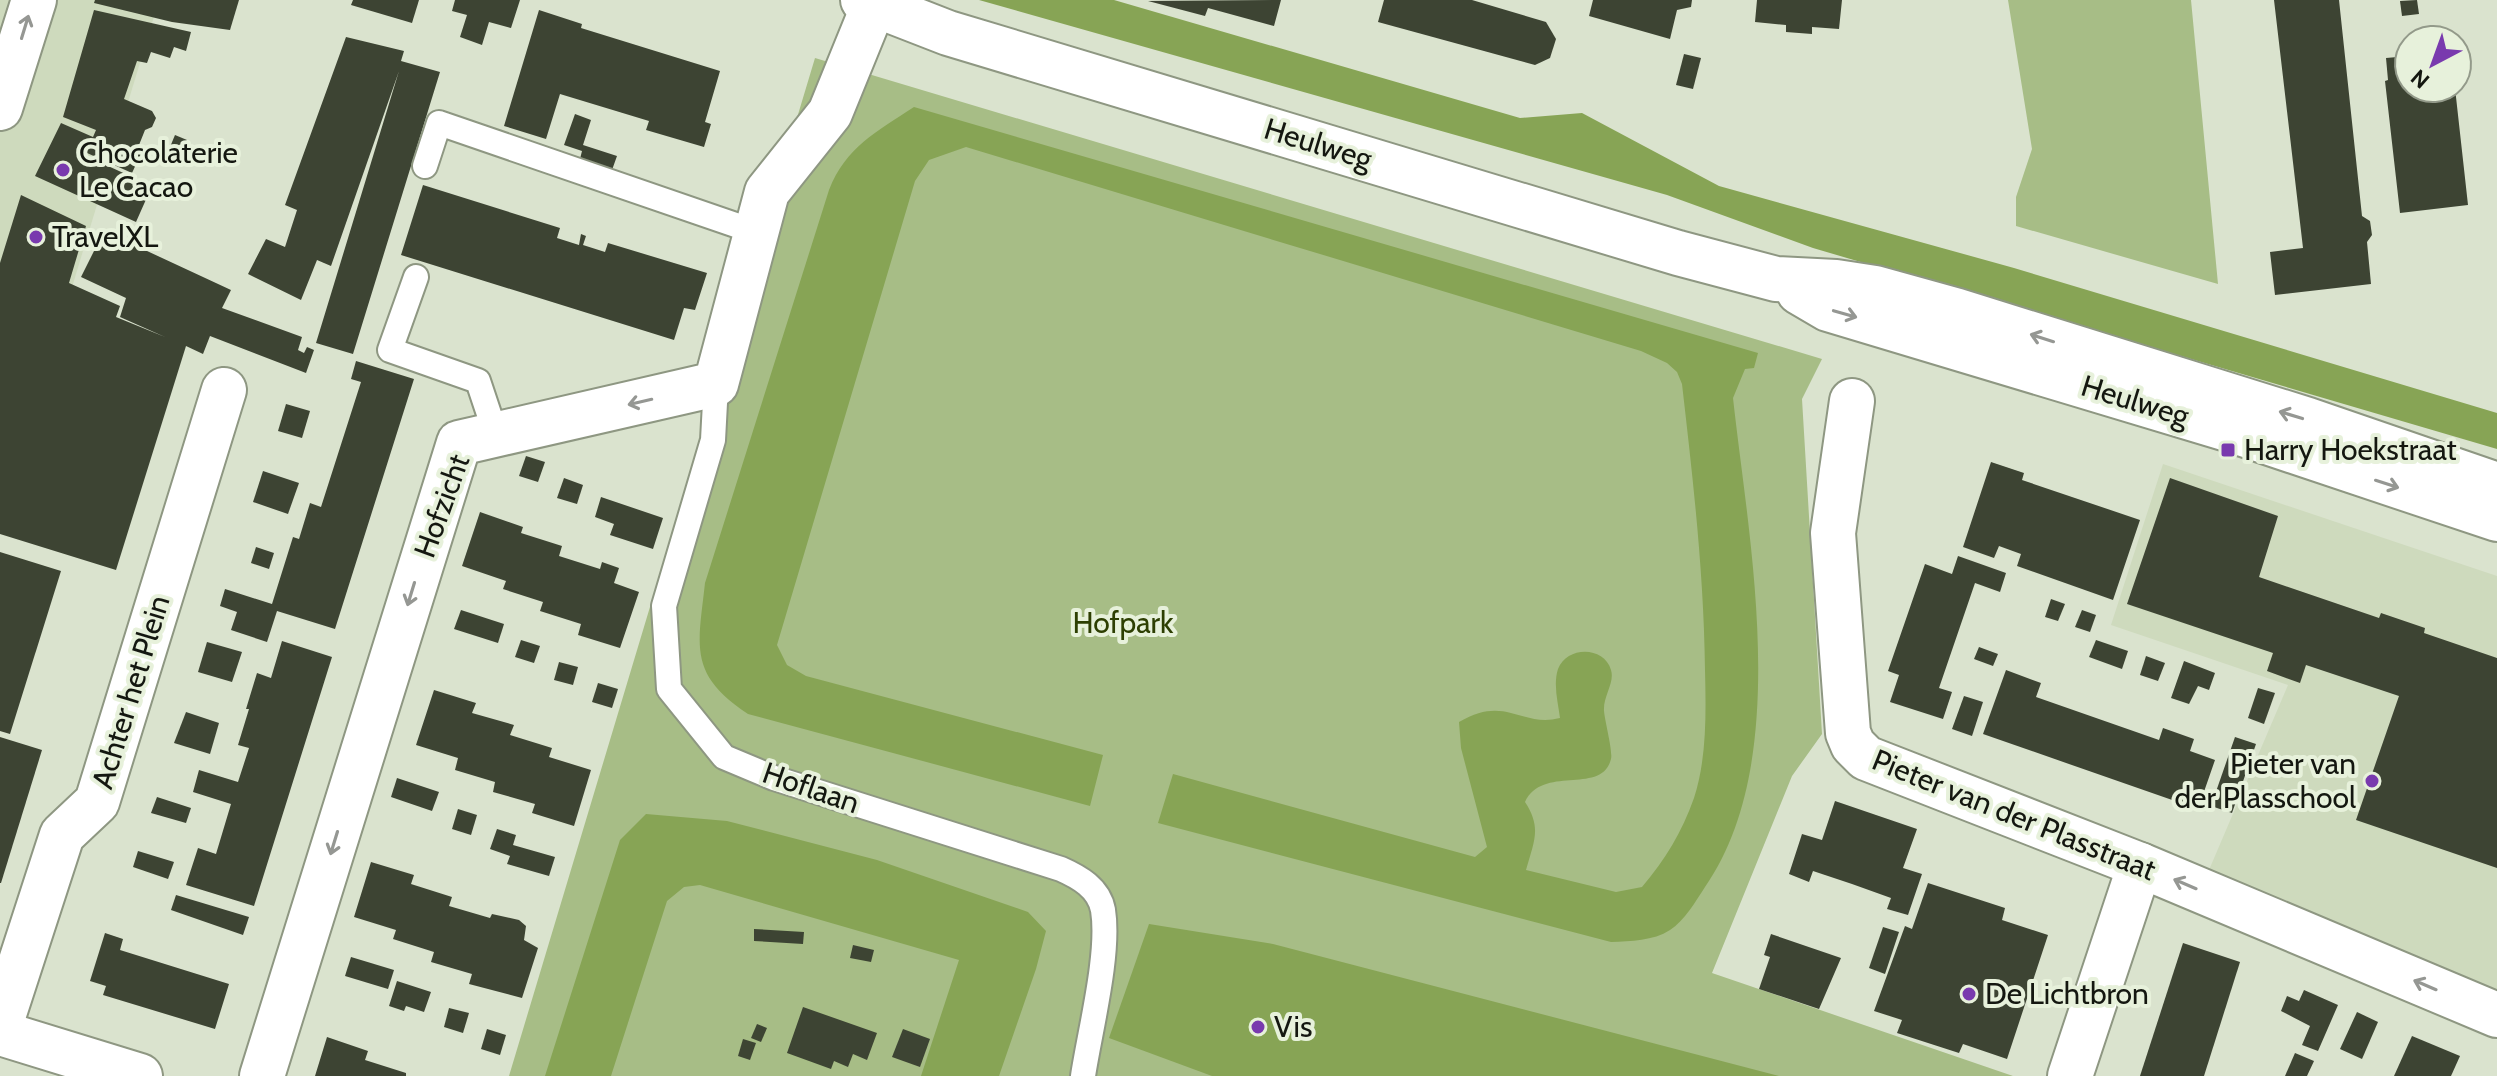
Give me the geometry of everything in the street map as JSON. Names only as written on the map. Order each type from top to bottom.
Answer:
[{"type":"street","points":[[0,108],[34,0]]},
{"type":"street","points":[[716,384],[767,192],[830,113],[868,3]]},
{"type":"street","name":"Heulweg","points":[[868,3],[978,42],[1776,279],[1828,309],[2219,427],[2497,519]]},
{"type":"street","name":"Heulweg","points":[[1776,279],[1836,282],[1875,288],[1958,311],[2308,420],[2497,485]]},
{"type":"street","name":"Hofzicht","points":[[262,1076],[459,443],[716,384]]},
{"type":"street","name":"Achter het Plein","points":[[0,1026],[62,835],[97,802],[224,390]]},
{"type":"street","name":"Pieter van der Plasstraat","points":[[1852,401],[1833,533],[1848,733],[1853,745],[1866,758],[2140,865],[2497,1015]]},
{"type":"street","points":[[2070,1076],[2140,865]]},
{"type":"street","points":[[0,1033],[70,1066],[140,1076]]},
{"type":"lane","points":[[425,166],[439,123],[756,232]]},
{"type":"lane","points":[[416,277],[390,350],[478,381],[496,435]]},
{"type":"lane","name":"Hoflaan","points":[[716,384],[713,440],[664,606],[669,689],[724,757],[774,778],[1061,869],[1086,881],[1103,908],[1101,961],[1083,1076]]},
{"type":"shaded area","points":[[0,0],[159,0],[0,525]]},
{"type":"shaded area","points":[[979,0],[1114,0],[1520,118],[1582,113],[1719,186],[2014,268],[2497,413],[2497,449],[1813,248],[1667,195]]},
{"type":"shaded area","points":[[914,107],[1758,353],[1754,368],[1745,369],[1733,398],[1748,518],[1758,650],[1757,715],[1749,778],[1732,836],[1705,887],[1675,926],[1649,938],[1611,942],[1158,823],[1173,774],[1475,857],[1487,847],[1461,748],[1459,722],[1489,711],[1534,719],[1560,718],[1556,687],[1558,669],[1569,656],[1594,653],[1607,662],[1611,670],[1604,711],[1611,759],[1605,770],[1596,776],[1545,784],[1533,791],[1525,802],[1535,827],[1526,870],[1616,892],[1642,887],[1672,845],[1694,798],[1705,735],[1700,563],[1682,384],[1677,372],[1667,363],[1641,351],[966,147],[929,160],[915,181],[777,645],[787,665],[806,676],[1103,755],[1090,806],[748,714],[715,686],[701,658],[700,625],[705,583],[829,190],[853,151]]},
{"type":"shaded area","name":"Pieter van der Plasschool","points":[[2163,464],[2497,576],[2497,993],[2206,877],[2288,685],[2111,625]]},
{"type":"shaded area","points":[[646,814],[727,821],[877,860],[1028,912],[1046,931],[999,1076],[921,1076],[959,960],[700,885],[684,887],[667,901],[611,1076],[545,1076],[620,840]]},
{"type":"shaded area","points":[[1149,924],[1273,944],[1779,1076],[1212,1076],[1109,1038]]},
{"type":"green space","points":[[2008,0],[2191,0],[2218,284],[2016,226],[2016,197],[2032,149]]},
{"type":"green space","name":"Hofpark","points":[[815,58],[1822,359],[1802,399],[1822,734],[1792,776],[1712,973],[2013,1076],[509,1076]]},
{"type":"building","points":[[95,0],[239,0],[230,30],[172,22],[94,3]]},
{"type":"building","points":[[353,0],[419,0],[412,23],[351,5]]},
{"type":"building","points":[[455,0],[520,0],[511,28],[489,22],[482,45],[460,37],[467,15],[452,11]]},
{"type":"building","points":[[1281,0],[1274,26],[1208,8],[1205,16],[1148,1]]},
{"type":"building","points":[[1384,0],[1472,0],[1546,22],[1556,39],[1550,58],[1535,65],[1378,22]]},
{"type":"building","points":[[1593,0],[1692,0],[1691,7],[1677,10],[1670,39],[1589,16]]},
{"type":"building","points":[[1757,0],[1842,0],[1839,29],[1812,27],[1812,34],[1786,32],[1786,25],[1755,22]]},
{"type":"building","points":[[2274,0],[2339,0],[2362,216],[2370,221],[2372,235],[2367,242],[2371,284],[2275,295],[2270,252],[2303,248]]},
{"type":"building","points":[[2417,0],[2419,14],[2402,16],[2400,1]]},
{"type":"building","points":[[94,10],[191,32],[186,51],[174,47],[170,58],[151,52],[147,63],[137,61],[124,99],[152,111],[156,118],[152,127],[145,130],[139,145],[144,147],[132,173],[87,153],[86,156],[152,186],[136,222],[35,176],[61,123],[93,137],[96,130],[63,117]]},
{"type":"building","points":[[539,10],[582,24],[581,28],[720,71],[705,122],[711,124],[704,147],[646,130],[649,121],[560,94],[546,139],[504,126]]},
{"type":"building","points":[[346,37],[404,51],[401,61],[440,72],[353,354],[316,343],[399,71],[331,266],[317,260],[301,300],[248,274],[266,239],[285,247],[297,210],[285,205]]},
{"type":"building","points":[[1684,54],[1701,58],[1693,89],[1676,85]]},
{"type":"building","points":[[2393,57],[2393,104],[2457,104],[2468,205],[2400,213],[2385,81],[2388,80],[2386,58]]},
{"type":"building","points":[[575,114],[591,120],[583,145],[617,156],[612,170],[580,159],[582,151],[564,145]]},
{"type":"building","points":[[175,135],[187,140],[182,152],[170,147]]},
{"type":"building","points":[[423,185],[560,228],[557,238],[579,245],[581,234],[586,236],[583,245],[605,252],[608,243],[707,273],[695,310],[684,308],[674,340],[401,255]]},
{"type":"building","points":[[21,195],[86,226],[69,283],[120,306],[116,317],[165,337],[120,317],[126,298],[81,277],[104,231],[231,290],[222,308],[302,337],[298,350],[304,353],[307,347],[314,350],[306,373],[210,336],[203,354],[186,346],[116,570],[0,534],[0,263]]},
{"type":"building","points":[[356,361],[414,379],[335,629],[277,611],[267,642],[231,630],[237,612],[220,606],[225,589],[272,604],[293,537],[299,539],[310,503],[321,507],[361,382],[351,379]]},
{"type":"building","points":[[286,404],[310,411],[302,438],[278,431]]},
{"type":"building","points":[[526,456],[545,462],[538,482],[519,476]]},
{"type":"building","points":[[1991,462],[2024,473],[2022,480],[2140,520],[2113,600],[2017,566],[2021,554],[1999,546],[1994,558],[1963,547]]},
{"type":"building","points":[[263,471],[299,483],[288,514],[253,502]]},
{"type":"building","points":[[564,478],[583,485],[577,504],[557,498]]},
{"type":"building","points":[[2170,478],[2278,516],[2259,577],[2379,618],[2381,613],[2425,628],[2424,633],[2497,658],[2497,868],[2356,820],[2399,696],[2306,665],[2300,683],[2267,671],[2273,653],[2127,604]]},
{"type":"building","points":[[601,497],[663,518],[653,549],[610,535],[614,524],[595,517]]},
{"type":"building","points":[[480,512],[523,527],[521,533],[562,546],[559,556],[600,569],[602,562],[619,568],[614,583],[639,592],[620,648],[578,635],[581,624],[540,611],[543,602],[503,589],[506,581],[462,566]]},
{"type":"building","points":[[256,547],[274,553],[269,569],[251,563]]},
{"type":"building","points":[[0,552],[61,571],[10,734],[0,731]]},
{"type":"building","points":[[1958,556],[2006,573],[2000,592],[1975,583],[1939,688],[1952,692],[1943,719],[1890,702],[1899,675],[1888,671],[1925,564],[1952,574]]},
{"type":"building","points":[[2051,599],[2065,604],[2058,621],[2045,617]]},
{"type":"building","points":[[461,610],[504,624],[498,643],[454,629]]},
{"type":"building","points":[[2082,610],[2096,615],[2090,632],[2075,627]]},
{"type":"building","points":[[521,640],[540,646],[534,663],[515,657]]},
{"type":"building","points":[[2096,640],[2128,651],[2122,669],[2089,657]]},
{"type":"building","points":[[282,641],[332,657],[254,906],[186,885],[198,848],[216,854],[231,804],[193,792],[199,770],[238,782],[249,748],[238,745],[257,673],[271,678]]},
{"type":"building","points":[[207,642],[242,652],[232,682],[198,672]]},
{"type":"building","points":[[1979,647],[1998,654],[1993,666],[1974,659]]},
{"type":"building","points":[[2146,656],[2165,663],[2158,681],[2140,675]]},
{"type":"building","points":[[2184,661],[2215,673],[2209,690],[2198,686],[2189,704],[2171,698]]},
{"type":"building","points":[[559,662],[578,667],[573,685],[554,680]]},
{"type":"building","points":[[2006,670],[2041,683],[2036,697],[2159,740],[2163,728],[2194,739],[2190,751],[2215,760],[2198,809],[1983,734]]},
{"type":"building","points":[[598,683],[618,689],[612,708],[592,702]]},
{"type":"building","points":[[2258,688],[2275,693],[2264,724],[2248,718]]},
{"type":"building","points":[[434,690],[476,703],[472,713],[514,725],[510,735],[552,748],[549,757],[591,770],[574,826],[532,813],[535,804],[493,792],[495,782],[455,770],[458,758],[416,745]]},
{"type":"building","points":[[1964,696],[1983,702],[1972,736],[1952,729]]},
{"type":"building","points":[[186,712],[219,723],[210,754],[174,743]]},
{"type":"building","points":[[0,737],[42,750],[1,883],[0,883]]},
{"type":"building","points":[[2235,737],[2256,744],[2232,813],[2211,806]]},
{"type":"building","points":[[397,778],[439,792],[432,811],[391,797]]},
{"type":"building","points":[[157,797],[191,808],[186,823],[151,813]]},
{"type":"building","points":[[1835,801],[1917,829],[1903,868],[1922,874],[1908,915],[1887,909],[1891,898],[1852,884],[1813,871],[1809,882],[1789,874],[1802,834],[1822,840]]},
{"type":"building","points":[[458,809],[477,815],[471,835],[452,829]]},
{"type":"building","points":[[497,829],[516,835],[513,845],[555,857],[549,876],[507,864],[510,856],[490,849]]},
{"type":"building","points":[[138,851],[174,862],[168,879],[133,867]]},
{"type":"building","points":[[371,862],[414,875],[411,884],[452,897],[449,906],[490,918],[492,914],[519,920],[526,926],[524,940],[538,948],[522,998],[469,984],[472,974],[431,962],[434,952],[393,939],[396,930],[354,917]]},
{"type":"building","name":"De Lichtbron","points":[[1928,883],[2005,908],[2002,920],[2048,935],[2007,1059],[1963,1044],[1959,1053],[1897,1033],[1902,1020],[1874,1011],[1905,926],[1912,929]]},
{"type":"building","points":[[176,895],[249,917],[243,935],[171,910]]},
{"type":"building","points":[[1883,927],[1899,932],[1885,974],[1869,968]]},
{"type":"building","points":[[754,929],[804,932],[803,944],[754,941]]},
{"type":"building","points":[[105,933],[123,939],[120,950],[229,984],[215,1029],[103,995],[106,986],[90,981]]},
{"type":"building","points":[[1771,934],[1841,958],[1819,1009],[1759,989],[1770,957],[1764,955]]},
{"type":"building","points":[[2183,943],[2240,962],[2204,1076],[2140,1076]]},
{"type":"building","points":[[853,945],[874,950],[871,962],[850,958]]},
{"type":"building","points":[[351,957],[394,970],[388,989],[345,976]]},
{"type":"building","points":[[397,981],[431,992],[424,1012],[406,1006],[404,1011],[389,1006]]},
{"type":"building","points":[[2304,990],[2338,1005],[2318,1051],[2302,1045],[2310,1026],[2281,1011],[2287,996],[2299,1001]]},
{"type":"building","points":[[803,1007],[877,1033],[867,1060],[853,1054],[848,1067],[834,1061],[831,1069],[787,1053]]},
{"type":"building","points":[[449,1008],[469,1013],[463,1033],[444,1027]]},
{"type":"building","points":[[2357,1012],[2378,1022],[2362,1059],[2340,1049]]},
{"type":"building","points":[[757,1024],[767,1028],[761,1042],[751,1038]]},
{"type":"building","points":[[487,1029],[506,1035],[500,1055],[481,1049]]},
{"type":"building","points":[[903,1029],[930,1039],[920,1067],[892,1057]]},
{"type":"building","points":[[2412,1036],[2460,1056],[2451,1076],[2394,1076]]},
{"type":"building","points":[[327,1037],[368,1051],[365,1060],[406,1073],[406,1076],[315,1076]]},
{"type":"building","points":[[743,1039],[756,1043],[750,1060],[738,1056]]},
{"type":"building","points":[[2295,1053],[2314,1061],[2307,1076],[2285,1076]]},
{"type":"place","name":"Chocolaterie Le Cacao","points":[[63,170]]},
{"type":"place","name":"TravelXL","points":[[36,237]]},
{"type":"place","name":"Harry Hoekstraat","points":[[2228,450]]},
{"type":"place","name":"Pieter van der Plasschool","points":[[2372,781]]},
{"type":"place","name":"De Lichtbron","points":[[1969,994]]},
{"type":"place","name":"Vis","points":[[1258,1027]]}]
